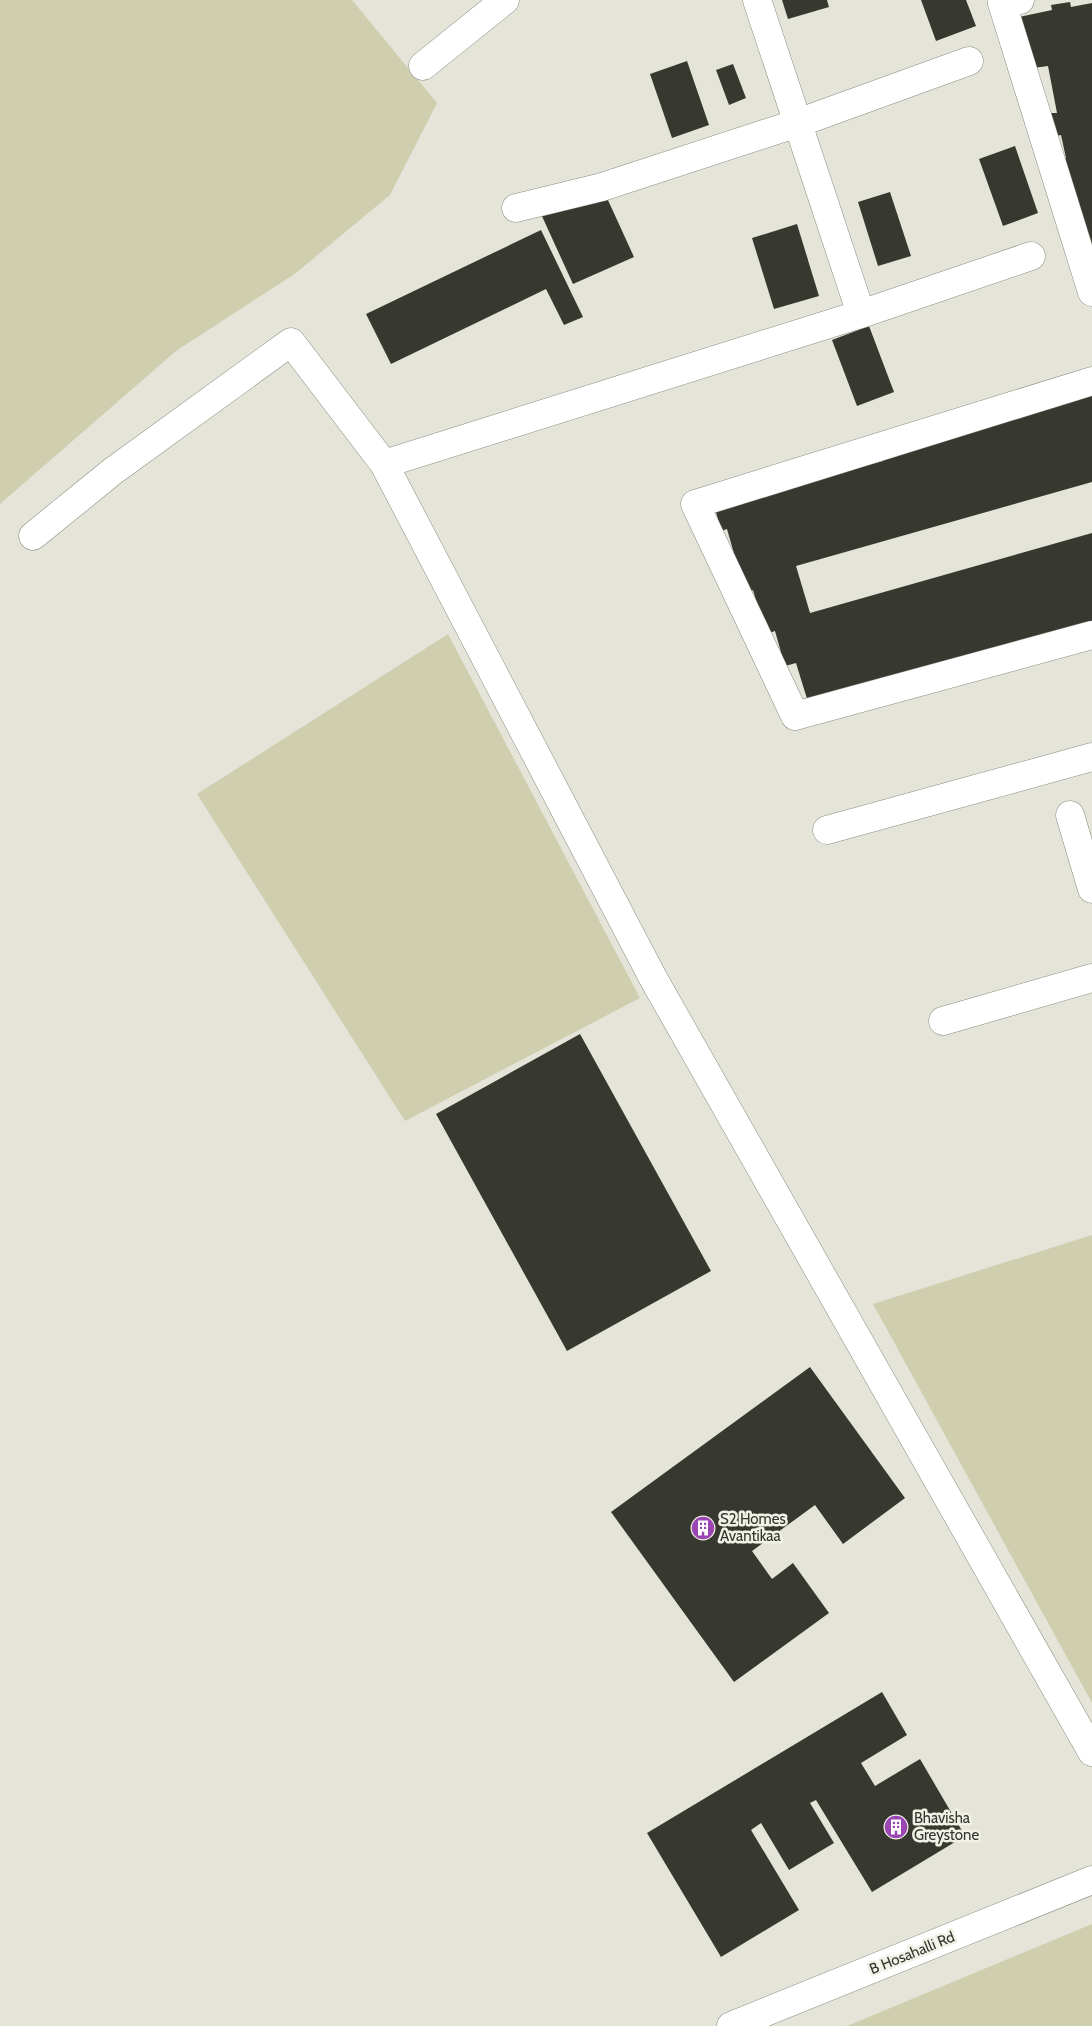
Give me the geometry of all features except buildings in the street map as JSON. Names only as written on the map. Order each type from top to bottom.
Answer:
[{"type":"street","points":[[423,66],[505,0]]},
{"type":"street","points":[[757,0],[861,314]]},
{"type":"street","points":[[1020,0],[1002,3],[1092,292]]},
{"type":"street","points":[[516,208],[602,186],[798,123],[970,61]]},
{"type":"street","points":[[384,464],[861,314],[1031,256]]},
{"type":"street","points":[[33,536],[113,471],[291,342],[384,464],[653,978],[1092,1752]]},
{"type":"street","points":[[1092,381],[694,504],[795,716],[1092,635]]},
{"type":"street","points":[[827,830],[1092,757]]},
{"type":"street","points":[[1070,815],[1092,889]]},
{"type":"street","points":[[943,1021],[1092,978]]},
{"type":"street","name":"B Hosahalli Rd","points":[[731,2026],[1092,1880]]},
{"type":"green space","points":[[0,0],[352,0],[437,103],[390,195],[296,273],[176,351],[0,504]]},
{"type":"green space","points":[[448,634],[640,998],[405,1121],[197,794]]},
{"type":"green space","points":[[1092,1235],[1092,1703],[873,1304]]},
{"type":"green space","points":[[1092,1924],[1092,2026],[847,2026]]},
{"type":"place","name":"S2 Homes Avantikaa","points":[[703,1528]]},
{"type":"place","name":"Bhavisha Greystone","points":[[896,1827]]}]
